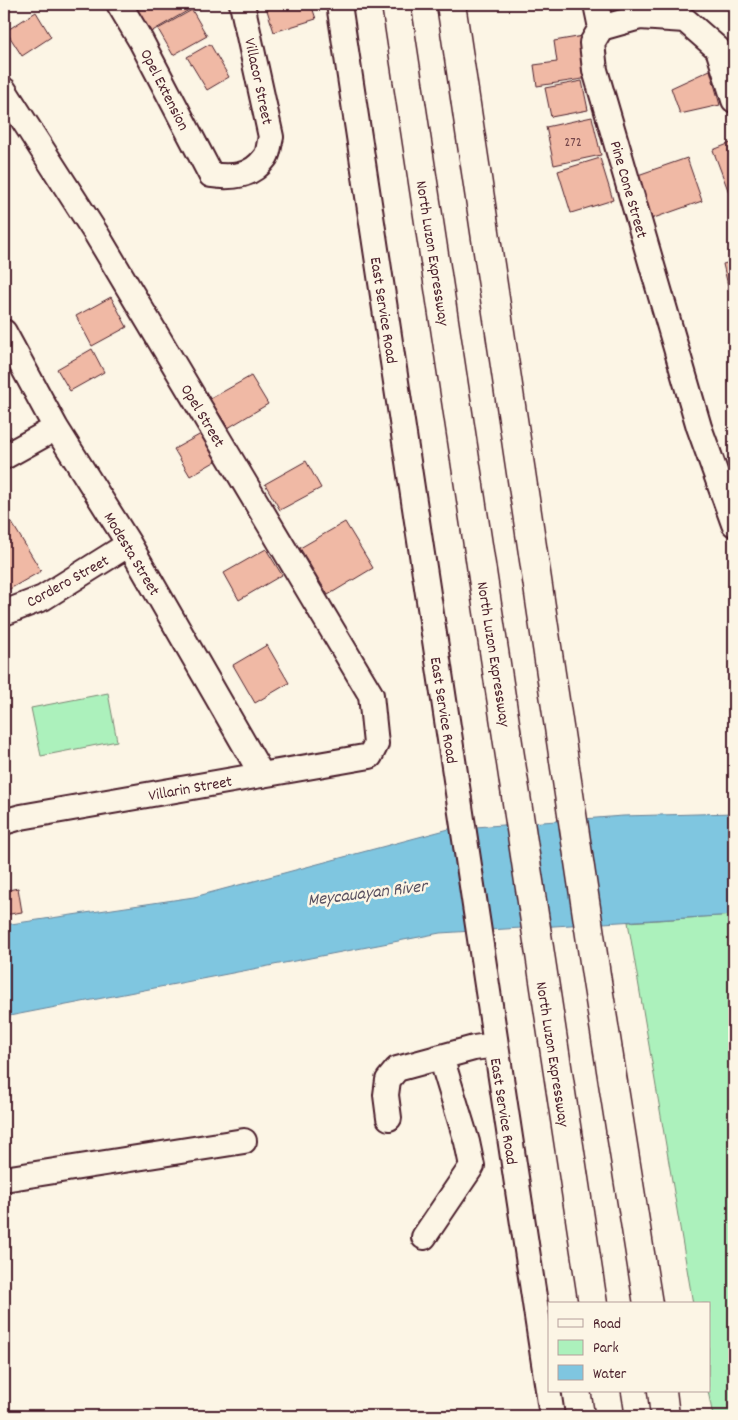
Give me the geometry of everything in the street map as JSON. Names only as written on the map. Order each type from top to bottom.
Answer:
[{"type":"highway","name":"North Luzon Expressway","points":[[396,4],[516,793],[541,976],[592,1302]]},
{"type":"highway","points":[[451,4],[596,975],[648,1302]]},
{"type":"highway","points":[[606,1392],[610,1416]]},
{"type":"highway","points":[[662,1392],[666,1416]]},
{"type":"street","name":"Opel Extension","points":[[119,4],[142,41],[211,175]]},
{"type":"street","name":"Villacor Street","points":[[211,175],[231,178],[251,171],[266,158],[271,137],[242,4]]},
{"type":"street","name":"East Service Road","points":[[338,4],[548,1390]]},
{"type":"street","points":[[596,4],[601,28],[640,16],[685,20],[718,49],[734,100]]},
{"type":"street","name":"Pine Cone Street","points":[[601,28],[592,43],[595,70],[699,427],[734,524]]},
{"type":"street","name":"Opel Street","points":[[4,90],[97,235],[370,695],[376,744],[374,751]]},
{"type":"street","name":"Modesta Street","points":[[4,332],[56,428],[129,544],[262,775]]},
{"type":"street","points":[[4,457],[56,428]]},
{"type":"street","name":"Cordero Street","points":[[4,613],[43,598],[129,544]]},
{"type":"street","name":"Villarin Street","points":[[4,822],[21,817],[370,756],[374,751]]},
{"type":"street","points":[[389,1118],[386,1095],[388,1080],[397,1069],[474,1048],[495,1045]]},
{"type":"street","points":[[424,1237],[472,1166],[467,1142],[441,1057]]},
{"type":"street","points":[[4,1179],[244,1141]]},
{"type":"street","name":"East Service Road","points":[[548,1392],[552,1416]]},
{"type":"green space","points":[[108,693],[117,741],[41,756],[31,708]]},
{"type":"green space","points":[[734,915],[734,1416],[713,1416],[708,1392],[710,1392],[710,1302],[693,1302],[628,922]]},
{"type":"water","name":"Meycauayan River","points":[[734,813],[734,915],[440,933],[4,1017],[4,925],[194,897],[449,829],[623,816]]},
{"type":"building","points":[[131,4],[192,4],[194,7],[149,33]]},
{"type":"building","points":[[265,4],[311,4],[316,19],[274,32]]},
{"type":"building","points":[[192,10],[207,36],[173,55],[158,29]]},
{"type":"building","points":[[36,12],[51,37],[22,56],[6,31]]},
{"type":"building","points":[[583,36],[589,78],[537,86],[534,65],[557,62],[554,41]]},
{"type":"building","points":[[210,44],[229,77],[207,90],[187,57]]},
{"type":"building","points":[[710,70],[720,105],[680,114],[671,88]]},
{"type":"building","points":[[582,81],[588,110],[551,117],[545,88]]},
{"type":"building","points":[[592,117],[601,155],[554,165],[546,127]]},
{"type":"building","points":[[733,142],[734,145],[734,206],[713,150]]},
{"type":"building","points":[[600,158],[613,200],[571,213],[558,171]]},
{"type":"building","points":[[687,158],[702,201],[651,219],[635,176]]},
{"type":"building","points":[[734,261],[734,289],[729,290],[723,264]]},
{"type":"building","points":[[111,297],[127,327],[92,346],[76,316]]},
{"type":"building","points":[[92,349],[104,372],[70,391],[57,369]]},
{"type":"building","points":[[251,376],[268,404],[228,428],[210,399]]},
{"type":"building","points":[[201,434],[216,461],[190,476],[174,449]]},
{"type":"building","points":[[306,461],[321,488],[280,510],[265,484]]},
{"type":"building","points":[[345,522],[373,568],[328,595],[300,548]]},
{"type":"building","points":[[12,523],[41,571],[8,590],[4,583],[4,528]]},
{"type":"building","points":[[266,549],[282,575],[239,600],[224,573]]},
{"type":"building","points":[[267,645],[289,683],[255,703],[233,665]]},
{"type":"building","points":[[18,888],[22,912],[4,915],[4,891]]}]
